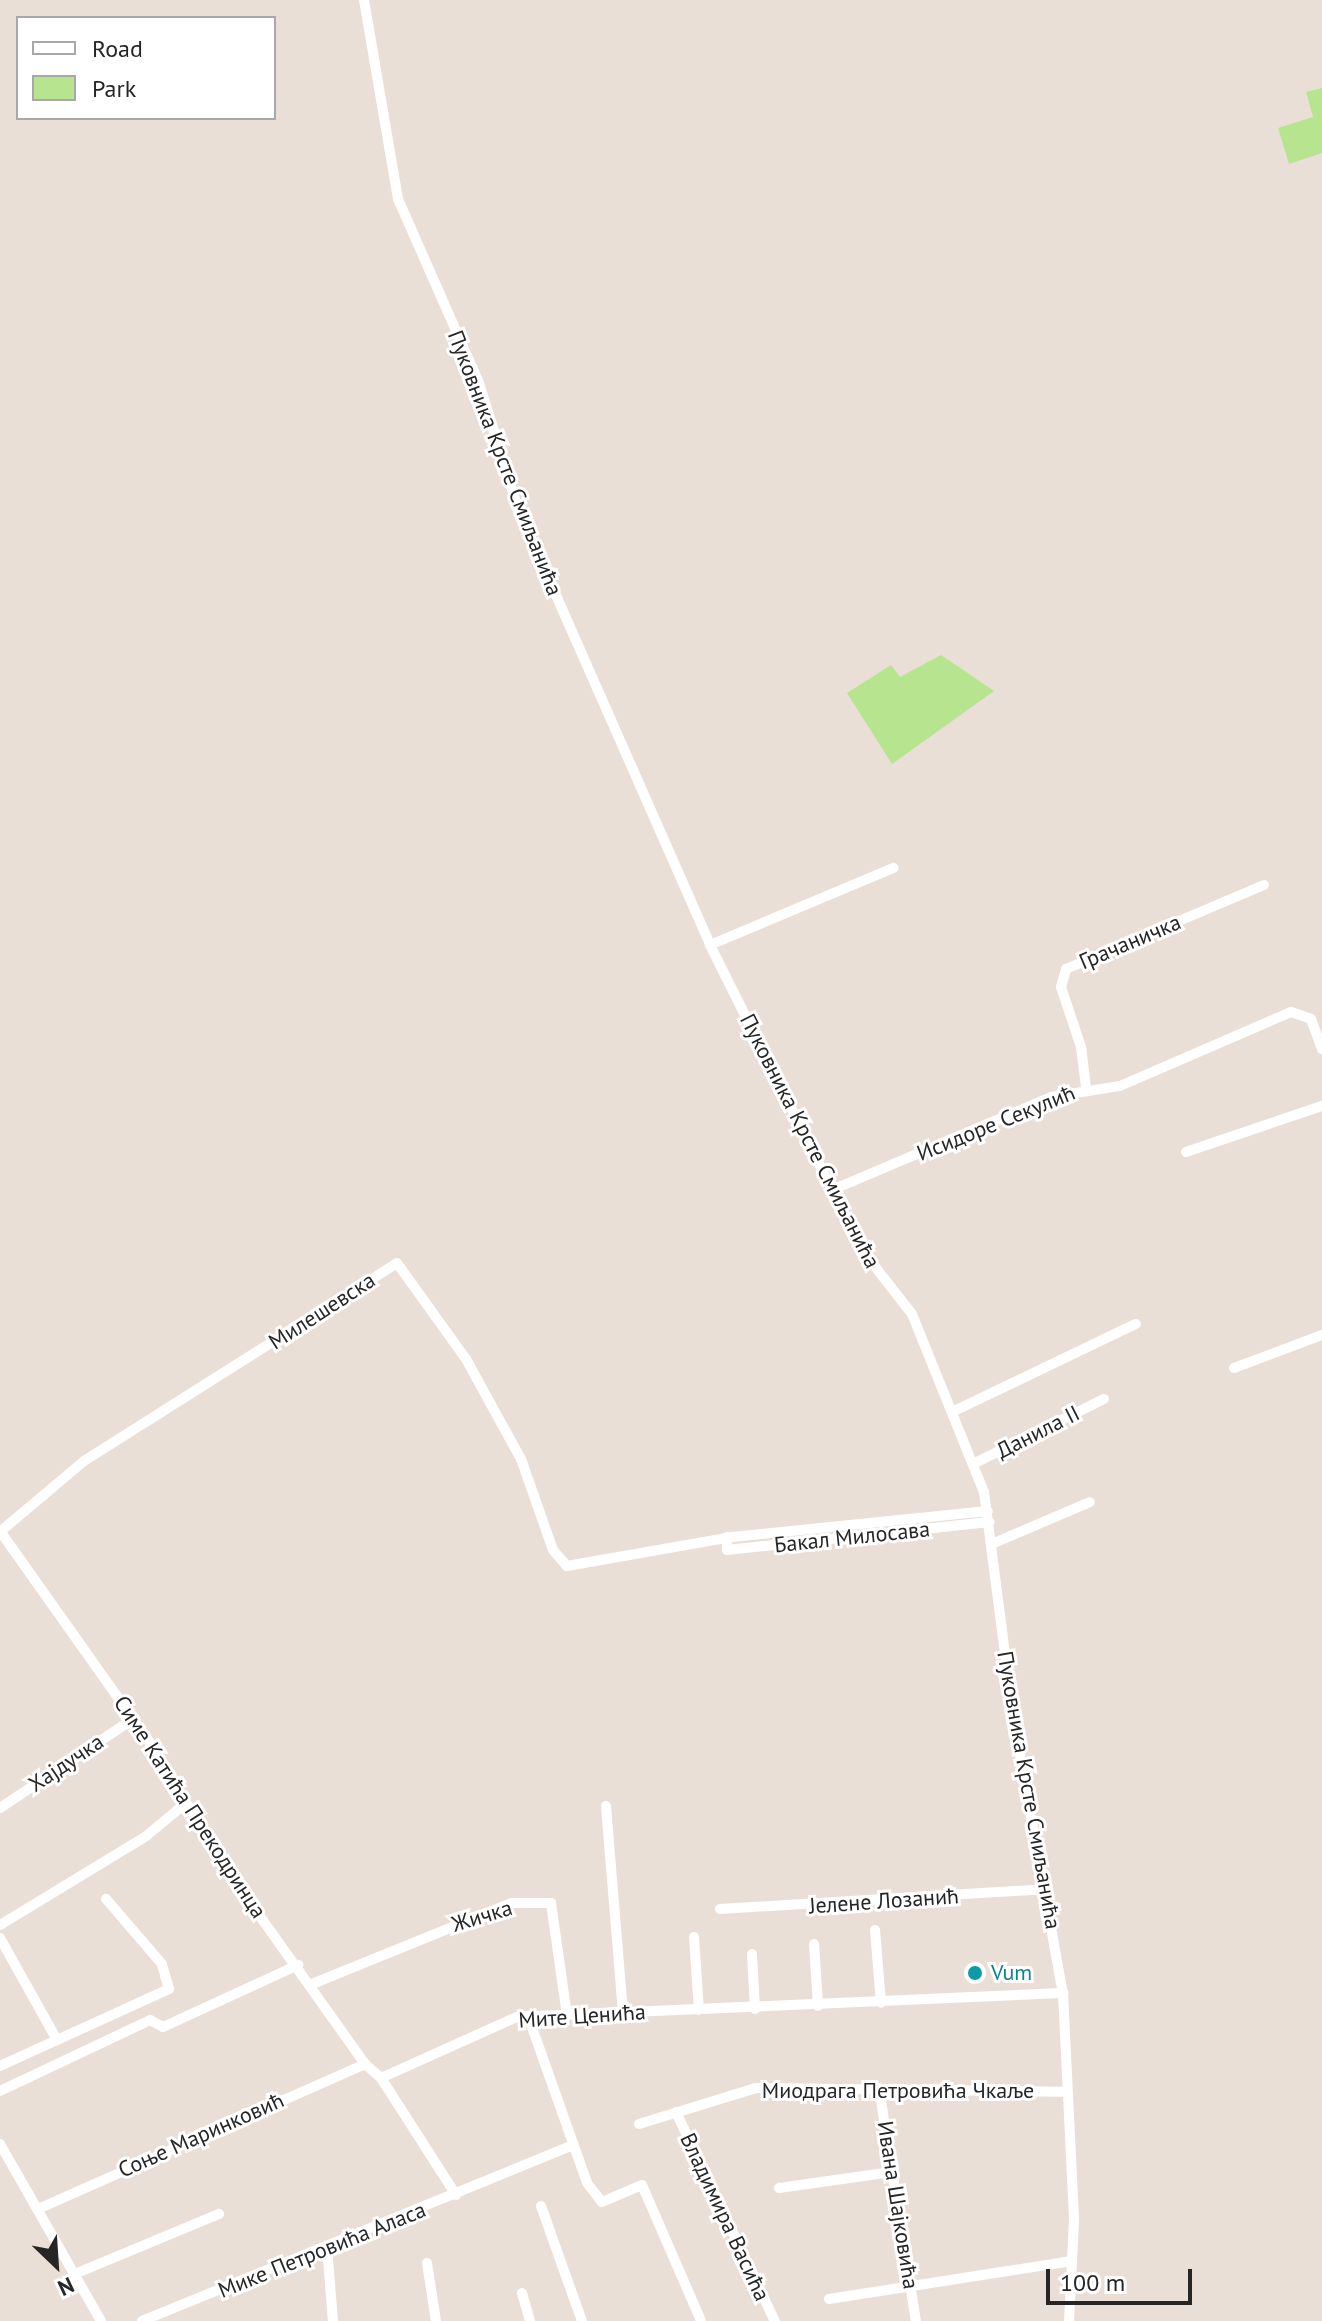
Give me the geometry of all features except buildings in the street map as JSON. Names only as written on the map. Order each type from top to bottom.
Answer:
[{"type":"street","name":"Пуковника Крсте Смиљанића","points":[[364,0],[398,199],[479,383],[530,537],[710,945],[862,1250],[912,1314],[973,1464],[994,1543],[1014,1722],[1047,1889],[1063,1993],[1072,2261],[1069,2321]]},
{"type":"street","points":[[710,945],[893,868]]},
{"type":"street","name":"Грачаничка","points":[[1086,1087],[1081,1047],[1061,987],[1066,969],[1264,885]]},
{"type":"street","name":"Исидоре Секулић","points":[[832,1190],[1051,1097],[1086,1087],[1120,1086],[1291,1012],[1311,1019],[1322,1049]]},
{"type":"street","points":[[1186,1152],[1322,1106]]},
{"type":"street","name":"Милешевска","points":[[1,1536],[84,1461],[397,1263],[466,1359],[521,1459],[553,1550],[567,1566]]},
{"type":"street","points":[[952,1412],[1136,1324]]},
{"type":"street","points":[[1234,1368],[1322,1335]]},
{"type":"street","name":"Данила II","points":[[973,1464],[1104,1399]]},
{"type":"street","points":[[994,1543],[1090,1502]]},
{"type":"street","name":"Бакал Милосава","points":[[567,1566],[727,1537],[727,1550],[989,1517]]},
{"type":"street","name":"Симе Катића Прекодринца","points":[[1,1536],[133,1719],[225,1867],[312,1984],[365,2064],[381,2078],[456,2195]]},
{"type":"street","name":"Хајдучка","points":[[0,1808],[133,1719]]},
{"type":"street","points":[[0,1925],[145,1837],[186,1803]]},
{"type":"street","points":[[606,1806],[623,2012]]},
{"type":"street","name":"Јелене Лозанић","points":[[720,1909],[1047,1889]]},
{"type":"street","points":[[0,2066],[169,1989],[162,1964],[106,1899]]},
{"type":"street","name":"Жичка","points":[[312,1984],[511,1903],[551,1903],[567,2015]]},
{"type":"street","points":[[875,1930],[881,2003]]},
{"type":"street","points":[[694,1937],[699,2010]]},
{"type":"street","points":[[0,1938],[57,2040]]},
{"type":"street","points":[[814,1944],[818,2006]]},
{"type":"street","points":[[752,1954],[755,2009]]},
{"type":"street","points":[[0,2091],[150,2020],[163,2027],[298,1965]]},
{"type":"street","name":"Мите Ценића","points":[[381,2078],[528,2016],[755,2009],[1063,1993]]},
{"type":"street","points":[[528,2016],[587,2183],[602,2202],[642,2185],[701,2321]]},
{"type":"street","name":"Соње Маринковић","points":[[38,2209],[365,2064]]},
{"type":"street","name":"Миодрага Петровића Чкаље","points":[[639,2124],[756,2088],[1066,2092]]},
{"type":"street","name":"Ивана Шајковића","points":[[879,2088],[916,2321]]},
{"type":"street","name":"Владимира Васића","points":[[676,2112],[775,2321]]},
{"type":"street","points":[[0,2144],[77,2273],[101,2321]]},
{"type":"street","name":"Мике Петровића Аласа","points":[[142,2321],[573,2145]]},
{"type":"street","points":[[779,2188],[892,2172]]},
{"type":"street","points":[[541,2206],[582,2321]]},
{"type":"street","points":[[77,2273],[219,2214]]},
{"type":"street","points":[[327,2247],[333,2321]]},
{"type":"street","points":[[829,2299],[1072,2261]]},
{"type":"street","points":[[427,2263],[436,2321]]},
{"type":"street","points":[[522,2293],[530,2321]]},
{"type":"green space","points":[[1322,88],[1322,153],[1289,164],[1278,128],[1313,117],[1306,92]]},
{"type":"green space","points":[[941,655],[994,691],[892,764],[847,693],[891,665],[900,677]]},
{"type":"place","name":"Vum","points":[[975,1973]]}]
